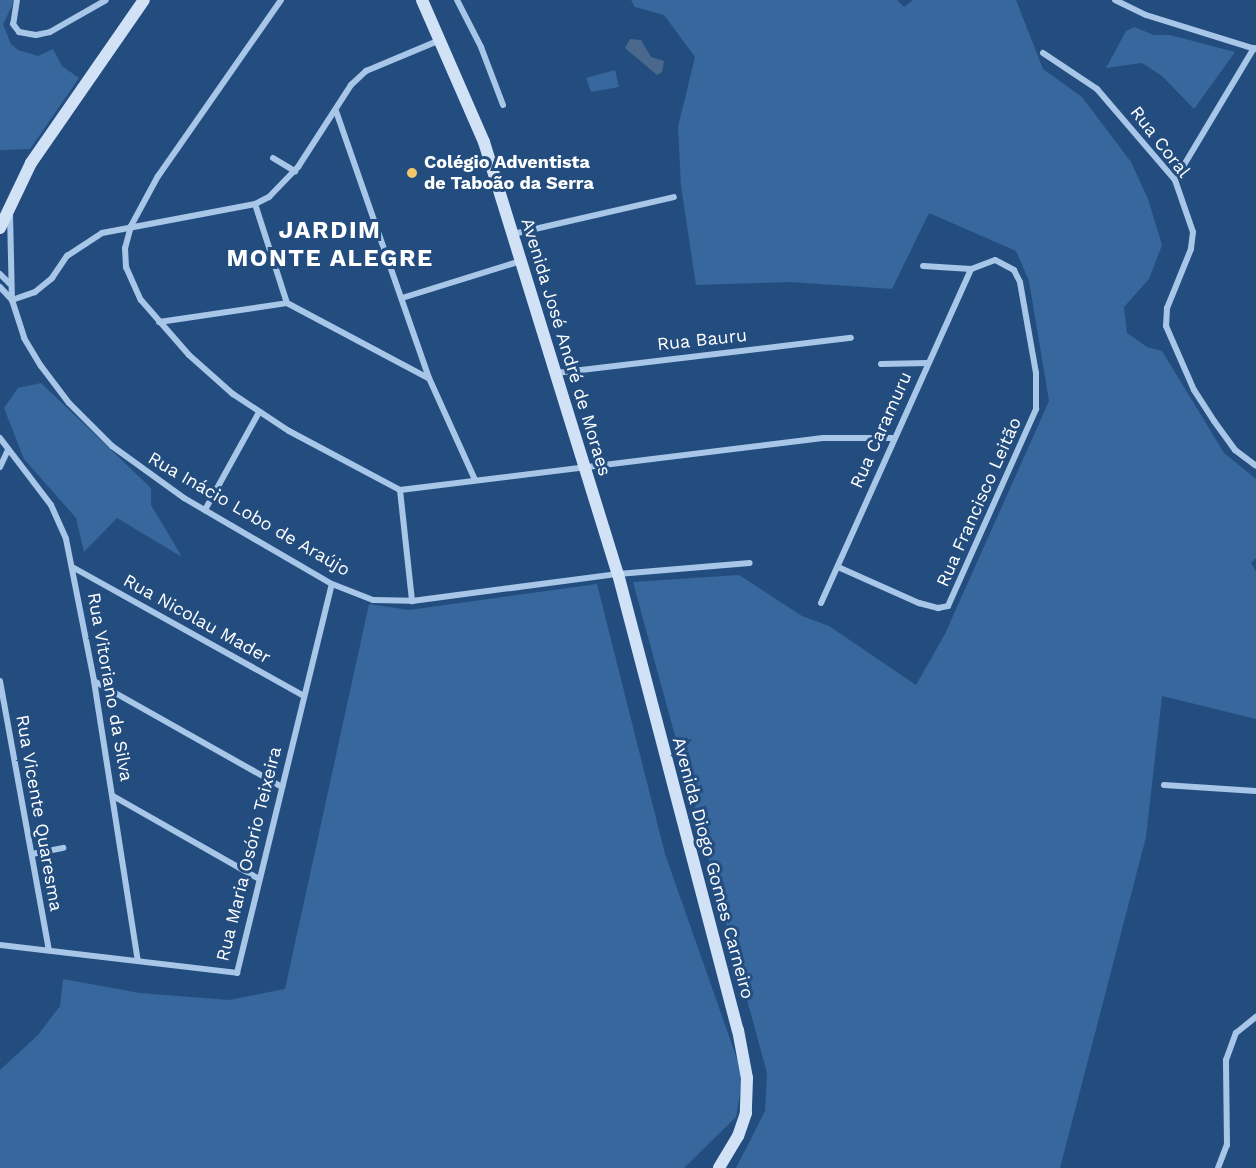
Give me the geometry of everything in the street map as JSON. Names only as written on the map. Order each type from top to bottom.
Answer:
[{"type":"street","points":[[17,0],[13,24],[19,32],[36,35],[50,32],[106,0]]},
{"type":"street","points":[[0,228],[31,163],[144,0]]},
{"type":"street","points":[[281,0],[195,120],[131,225],[126,267],[141,300],[159,322],[210,375],[259,412],[400,490],[823,438],[893,438]]},
{"type":"street","name":"Avenida José André de Moraes","points":[[422,0],[441,39],[484,142],[618,574]]},
{"type":"street","points":[[457,0],[481,47],[503,105]]},
{"type":"street","points":[[1115,0],[1146,15],[1255,48],[1175,180]]},
{"type":"street","points":[[10,208],[12,300],[35,292],[81,244],[131,225],[255,204],[269,197],[295,171],[351,85],[366,71],[441,39]]},
{"type":"street","name":"Rua Coral","points":[[1043,53],[1097,89],[1175,180],[1193,232],[1191,249],[1167,308],[1166,326],[1194,390],[1235,450],[1256,466]]},
{"type":"street","points":[[336,111],[429,378],[475,480]]},
{"type":"street","points":[[273,158],[295,171]]},
{"type":"street","points":[[513,234],[674,197]]},
{"type":"street","points":[[255,204],[287,303]]},
{"type":"street","points":[[402,298],[521,261]]},
{"type":"street","name":"Rua Francisco Leitão","points":[[838,567],[920,603],[938,608],[948,606],[1013,465],[1036,410],[1036,373],[1020,282],[1014,270],[1001,261],[971,269]]},
{"type":"street","points":[[923,266],[971,269]]},
{"type":"street","name":"Rua Caramuru","points":[[821,603],[893,438],[971,269]]},
{"type":"street","points":[[0,274],[10,284]]},
{"type":"street","name":"Rua Inácio Lobo de Araújo","points":[[0,286],[12,300],[24,338],[69,403],[135,465],[205,510],[332,584],[373,600],[412,601],[618,574],[750,563]]},
{"type":"street","points":[[159,322],[287,303],[429,378]]},
{"type":"street","name":"Rua Bauru","points":[[556,373],[851,338]]},
{"type":"street","points":[[881,364],[928,363]]},
{"type":"street","points":[[205,510],[259,412]]},
{"type":"street","name":"Rua Vitoriano da Silva","points":[[0,438],[51,505],[74,568],[113,796],[138,962]]},
{"type":"street","points":[[0,467],[8,450]]},
{"type":"street","points":[[400,490],[412,601]]},
{"type":"street","name":"Rua Nicolau Mader","points":[[74,568],[304,696]]},
{"type":"street","name":"Avenida Diogo Gomes Carneiro","points":[[618,574],[747,1078],[746,1113],[738,1136],[719,1168]]},
{"type":"street","name":"Rua Maria Osório Teixeira","points":[[0,945],[237,973],[332,584]]},
{"type":"street","name":"Rua Vicente Quaresma","points":[[0,681],[49,950]]},
{"type":"street","points":[[94,681],[282,787]]},
{"type":"street","points":[[1164,785],[1256,791]]},
{"type":"street","points":[[113,796],[259,879]]},
{"type":"street","points":[[32,854],[63,848]]},
{"type":"street","points":[[1218,1168],[1227,1145],[1226,1060],[1236,1033],[1256,1017]]},
{"type":"shaded area","points":[[0,0],[15,0],[3,24],[11,44],[18,50],[38,56],[53,49],[62,66],[79,78],[30,149],[0,150]]},
{"type":"shaded area","points":[[631,0],[897,0],[904,7],[913,0],[1016,0],[1043,69],[1082,97],[1131,162],[1148,199],[1162,245],[1149,279],[1124,307],[1127,333],[1147,347],[1162,351],[1224,453],[1256,479],[1256,558],[1251,563],[1256,571],[1256,719],[1162,696],[1146,837],[1060,1168],[736,1168],[765,1111],[767,1073],[633,582],[739,575],[802,616],[829,626],[916,685],[945,634],[1049,401],[1029,281],[1016,251],[929,213],[892,289],[790,282],[696,285],[681,186],[678,127],[695,57],[664,15],[635,7]]},
{"type":"shaded area","points":[[1134,27],[1154,35],[1170,35],[1235,52],[1194,109],[1162,76],[1142,63],[1106,68],[1126,31]]},
{"type":"shaded area","points":[[630,39],[641,40],[651,57],[664,61],[662,72],[657,75],[625,48]]},
{"type":"shaded area","points":[[615,70],[619,87],[591,92],[586,78]]},
{"type":"shaded area","points":[[41,383],[151,488],[151,505],[182,557],[117,518],[84,552],[76,518],[24,459],[4,408],[18,388]]},
{"type":"shaded area","points":[[597,584],[665,854],[743,1076],[736,1117],[684,1168],[0,1168],[0,1070],[38,1035],[60,1006],[63,979],[140,993],[229,1000],[285,989],[369,604],[409,610]]},
{"type":"place","name":"Colégio Adventista de Taboão da Serra","points":[[412,173]]},
{"type":"district","name":"JARDIM MONTE ALEGRE","points":[[330,245]]}]
